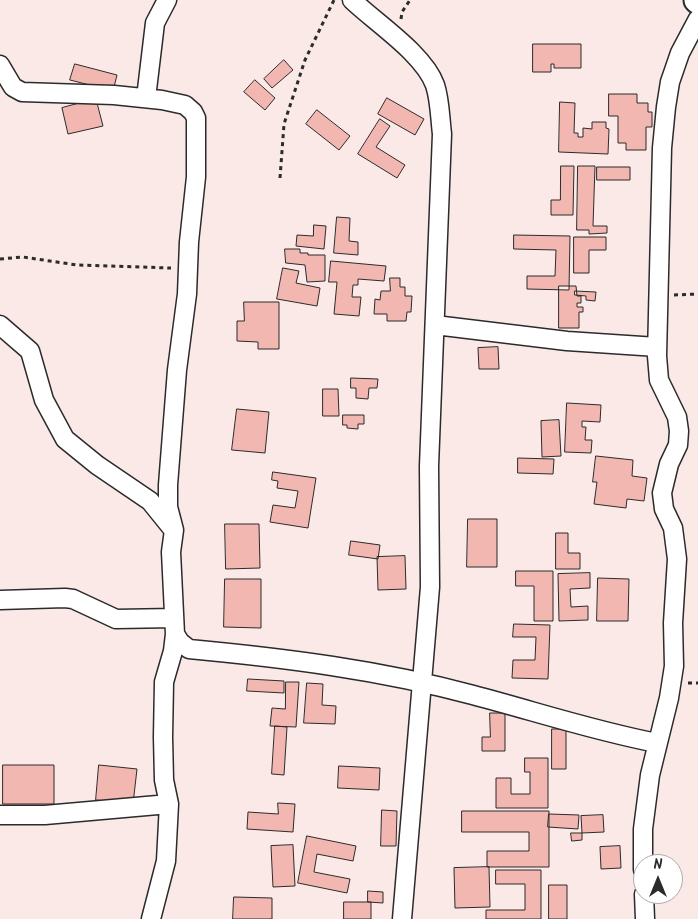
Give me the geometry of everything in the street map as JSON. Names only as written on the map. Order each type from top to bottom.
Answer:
[{"type":"street","points":[[146,98],[155,23],[167,0]]},
{"type":"street","points":[[352,0],[416,57],[435,85],[442,134],[429,466],[430,587],[424,684],[402,919]]},
{"type":"street","points":[[643,854],[643,829],[657,743],[673,682],[672,623],[677,559],[672,528],[664,509],[662,493],[666,475],[678,445],[679,431],[677,417],[659,380],[657,347],[662,148],[670,82],[680,53],[698,19]]},
{"type":"street","points":[[0,65],[13,87],[22,92],[146,98],[185,105],[193,112],[196,118],[196,177],[169,449],[168,507],[174,530],[172,552],[174,626],[173,651],[164,682],[164,780],[169,804],[166,862],[151,919]]},
{"type":"street","points":[[0,325],[30,351],[44,400],[66,439],[97,466],[150,501],[174,530]]},
{"type":"street","points":[[435,325],[567,341],[626,343],[657,347]]},
{"type":"street","points":[[0,600],[37,601],[73,599],[116,619],[174,626]]},
{"type":"street","points":[[174,626],[180,642],[189,649],[306,661],[424,684],[473,695],[614,735],[657,743]]},
{"type":"street","points":[[0,815],[45,814],[169,804]]},
{"type":"street","points":[[644,904],[645,919]]},
{"type":"path","points":[[280,178],[284,124],[305,60],[334,0]]},
{"type":"path","points":[[0,260],[23,258],[77,265],[188,270]]},
{"type":"building","points":[[533,44],[581,44],[581,68],[554,68],[554,64],[551,64],[551,72],[533,72]]},
{"type":"building","points":[[284,60],[293,70],[272,88],[264,79]]},
{"type":"building","points":[[75,64],[117,75],[113,91],[70,80]]},
{"type":"building","points":[[255,80],[275,98],[265,110],[244,92]]},
{"type":"building","points":[[609,94],[637,94],[637,103],[648,103],[648,112],[652,112],[652,127],[646,127],[646,150],[626,150],[626,143],[618,143],[618,116],[609,116]]},
{"type":"building","points":[[387,98],[424,119],[415,135],[378,114]]},
{"type":"building","points":[[96,99],[103,126],[68,134],[62,108]]},
{"type":"building","points":[[560,102],[575,103],[574,133],[578,133],[578,137],[583,137],[583,128],[592,129],[592,122],[606,122],[606,128],[609,129],[608,154],[559,152]]},
{"type":"building","points":[[317,110],[350,136],[339,150],[306,124]]},
{"type":"building","points":[[380,119],[390,126],[376,147],[405,165],[397,178],[358,154]]},
{"type":"building","points":[[561,166],[574,166],[573,215],[551,215],[551,200],[560,200]]},
{"type":"building","points":[[578,166],[595,166],[593,226],[607,226],[607,233],[589,234],[589,230],[577,230]]},
{"type":"building","points":[[597,167],[630,167],[630,180],[597,180]]},
{"type":"building","points":[[337,217],[350,218],[349,241],[358,242],[358,255],[334,253]]},
{"type":"building","points":[[314,225],[326,226],[324,249],[296,246],[297,235],[313,236]]},
{"type":"building","points":[[514,235],[570,236],[569,290],[527,289],[527,276],[555,276],[556,250],[514,249]]},
{"type":"building","points":[[574,237],[606,237],[606,250],[589,250],[589,273],[574,273]]},
{"type":"building","points":[[285,249],[300,249],[300,253],[308,253],[308,255],[325,255],[325,281],[307,282],[305,265],[286,263]]},
{"type":"building","points":[[331,261],[386,266],[384,281],[358,279],[358,285],[353,285],[352,297],[361,297],[359,316],[334,314],[337,282],[329,282]]},
{"type":"building","points":[[283,268],[299,271],[296,283],[320,288],[317,306],[277,299]]},
{"type":"building","points":[[390,278],[400,278],[400,287],[405,287],[405,296],[412,296],[411,312],[407,312],[406,321],[387,321],[387,314],[374,314],[375,299],[380,300],[381,291],[390,291]]},
{"type":"building","points":[[559,286],[576,286],[577,296],[581,296],[581,303],[577,303],[577,307],[583,307],[583,312],[579,312],[579,328],[559,328]]},
{"type":"building","points":[[575,291],[596,292],[595,301],[586,300],[586,296],[575,295]]},
{"type":"building","points":[[244,302],[279,302],[279,349],[258,349],[258,342],[237,341],[237,321],[244,321]]},
{"type":"building","points":[[498,347],[499,369],[479,369],[478,348]]},
{"type":"building","points":[[351,378],[378,379],[377,388],[369,388],[368,399],[356,398],[356,388],[351,388]]},
{"type":"building","points":[[323,389],[338,389],[339,416],[323,416]]},
{"type":"building","points":[[567,403],[601,405],[600,422],[582,421],[582,427],[586,427],[585,440],[592,440],[591,453],[565,452]]},
{"type":"building","points":[[237,409],[269,412],[265,453],[232,450]]},
{"type":"building","points":[[343,415],[364,415],[364,424],[358,424],[358,429],[347,428],[347,425],[343,425]]},
{"type":"building","points":[[559,420],[561,456],[542,457],[541,421]]},
{"type":"building","points":[[596,456],[633,460],[632,476],[647,478],[644,501],[627,499],[626,508],[594,504],[597,482],[593,482]]},
{"type":"building","points":[[518,458],[554,459],[553,474],[518,473]]},
{"type":"building","points":[[273,472],[316,478],[308,528],[270,522],[273,505],[295,508],[298,491],[277,488],[278,481],[272,480]]},
{"type":"building","points":[[468,519],[497,519],[497,567],[467,567]]},
{"type":"building","points":[[225,524],[259,524],[260,568],[226,569]]},
{"type":"building","points":[[556,533],[568,533],[568,553],[580,553],[580,569],[556,569]]},
{"type":"building","points":[[351,541],[380,545],[378,559],[349,555]]},
{"type":"building","points":[[405,556],[406,589],[378,590],[377,557]]},
{"type":"building","points":[[516,571],[553,571],[553,621],[534,621],[534,586],[516,586]]},
{"type":"building","points":[[590,573],[590,588],[570,589],[571,607],[588,606],[588,620],[559,621],[558,574]]},
{"type":"building","points":[[598,578],[629,579],[628,621],[597,621]]},
{"type":"building","points":[[225,579],[261,579],[261,628],[224,627]]},
{"type":"building","points":[[514,624],[550,625],[548,679],[512,678],[513,660],[535,660],[536,637],[513,637]]},
{"type":"building","points":[[248,679],[284,681],[284,693],[247,691]]},
{"type":"building","points":[[286,682],[299,682],[296,727],[270,726],[272,708],[285,709]]},
{"type":"building","points":[[307,683],[323,684],[322,705],[336,706],[335,724],[304,723]]},
{"type":"building","points":[[490,713],[505,713],[505,751],[482,751],[482,737],[490,737]]},
{"type":"building","points":[[275,726],[287,727],[284,775],[272,774]]},
{"type":"building","points":[[552,729],[566,729],[566,769],[552,769]]},
{"type":"building","points":[[525,758],[548,758],[548,808],[496,808],[496,778],[511,778],[511,794],[530,794],[530,772],[525,772]]},
{"type":"building","points":[[3,765],[54,765],[54,804],[3,804]]},
{"type":"building","points":[[99,765],[137,769],[133,804],[96,800]]},
{"type":"building","points":[[339,766],[380,768],[379,790],[338,788]]},
{"type":"building","points":[[278,803],[295,804],[293,832],[247,829],[248,812],[278,814]]},
{"type":"building","points":[[382,810],[397,811],[396,846],[381,846]]},
{"type":"building","points":[[462,811],[549,811],[549,867],[487,867],[487,851],[529,851],[529,832],[462,832]]},
{"type":"building","points":[[549,814],[579,815],[578,829],[548,827]]},
{"type":"building","points":[[603,815],[604,832],[582,833],[581,816]]},
{"type":"building","points":[[571,833],[582,833],[582,840],[572,841]]},
{"type":"building","points":[[307,836],[356,846],[353,861],[317,854],[314,872],[350,879],[347,893],[298,883]]},
{"type":"building","points":[[293,845],[295,886],[273,887],[271,846]]},
{"type":"building","points":[[620,846],[621,868],[601,869],[600,847]]},
{"type":"building","points":[[489,867],[490,907],[455,908],[454,868]]},
{"type":"building","points":[[496,870],[541,870],[541,919],[486,919],[486,910],[525,910],[525,884],[496,884]]},
{"type":"building","points":[[549,885],[567,885],[567,919],[549,919]]},
{"type":"building","points":[[368,891],[383,892],[383,903],[368,902]]},
{"type":"building","points":[[234,897],[272,898],[272,919],[233,919]]},
{"type":"building","points":[[344,902],[371,902],[371,919],[344,919]]}]
